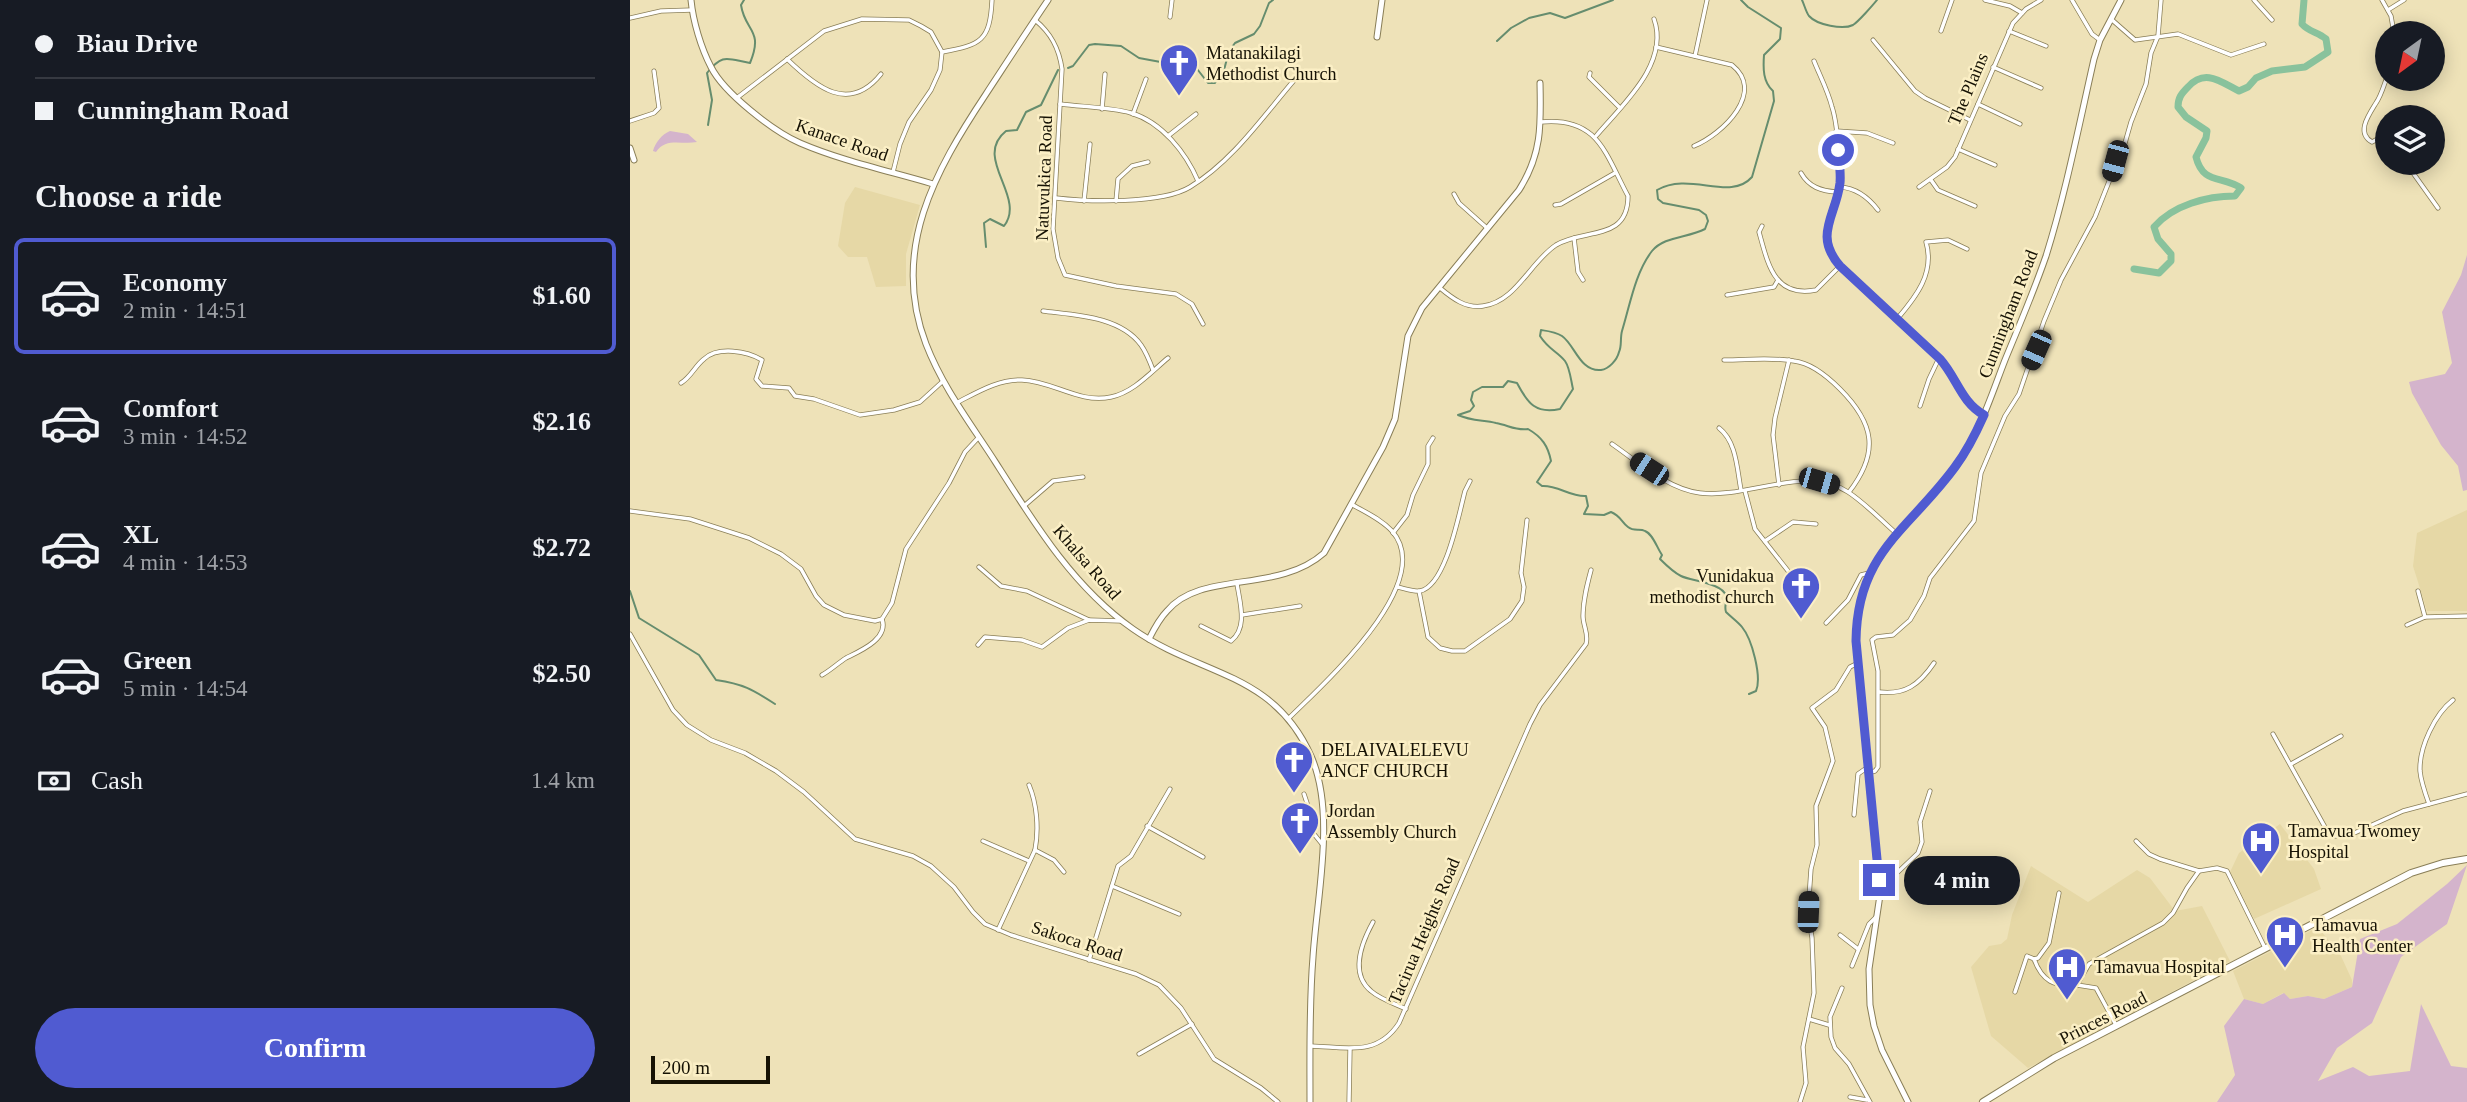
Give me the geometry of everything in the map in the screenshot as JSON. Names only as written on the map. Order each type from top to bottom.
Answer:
[{"type":"main road","name":"Kanace Road","points":[[691,0],[711,68],[722,82],[778,132],[801,143],[933,184]]},
{"type":"main road","name":"Khalsa Road","points":[[1048,0],[953,144],[933,184],[916,240],[912,266],[917,313],[942,382],[1061,559],[1087,589],[1121,621],[1149,639],[1247,684],[1266,696],[1288,719],[1310,754],[1320,780],[1324,824],[1308,1046],[1310,1102]]},
{"type":"main road","points":[[1377,37],[1382,0]]},
{"type":"main road","name":"Cunningham Road","points":[[1908,1102],[1880,1043],[1870,1005],[1870,969],[1878,917],[1879,880],[1858,663],[1857,614],[1869,573],[1884,548],[1955,467],[1984,415],[2045,258],[2100,40],[2121,0]]},
{"type":"main road","points":[[1149,639],[1168,608],[1189,595],[1217,585],[1278,577],[1314,562],[1332,541],[1383,447],[1395,419],[1408,336],[1422,308],[1519,190],[1532,169],[1540,122],[1540,83]]},
{"type":"main road","points":[[630,148],[634,160]]},
{"type":"main road","name":"Princes Road","points":[[1983,1102],[2054,1058],[2411,873],[2467,859]]},
{"type":"street","points":[[942,52],[978,42],[990,24],[992,0]]},
{"type":"street","points":[[1170,18],[1172,0]]},
{"type":"street","points":[[1695,56],[1707,0]]},
{"type":"street","points":[[1941,31],[1952,0]]},
{"type":"street","points":[[1985,0],[2010,6],[2022,13]]},
{"type":"street","name":"The Plains","points":[[1919,187],[1947,167],[1958,149],[2009,31],[2022,13],[2041,0]]},
{"type":"street","points":[[2071,0],[2092,34],[2100,40]]},
{"type":"street","points":[[1854,815],[1858,774],[1868,770],[1875,771],[1878,767],[1878,692],[1872,639],[1890,636],[1910,620],[1924,596],[1930,578],[1974,521],[1981,473],[2005,416],[2019,394],[2061,279],[2104,196],[2146,84],[2151,52],[2158,36],[2161,0]]},
{"type":"street","points":[[2254,0],[2272,20]]},
{"type":"street","points":[[2382,0],[2391,21]]},
{"type":"street","points":[[2388,10],[2404,0]]},
{"type":"street","points":[[630,18],[692,10]]},
{"type":"street","points":[[738,97],[824,31],[862,19],[909,20],[930,32],[942,52],[940,70],[931,90],[909,122],[893,172]]},
{"type":"street","points":[[1596,136],[1647,73],[1656,47],[1657,27],[1654,19]]},
{"type":"street","points":[[2111,19],[2135,40],[2169,34],[2186,36],[2231,55],[2264,44]]},
{"type":"street","name":"Natuvukica Road","points":[[1034,20],[1047,30],[1060,55],[1053,229],[1058,258],[1065,275],[1116,286],[1176,294],[1192,304],[1203,324]]},
{"type":"street","points":[[2009,31],[2046,46]]},
{"type":"street","points":[[1873,40],[1896,69],[1925,98],[1970,120]]},
{"type":"street","points":[[1656,47],[1732,65],[1740,71],[1745,80],[1746,89],[1736,113],[1704,142],[1695,146]]},
{"type":"street","points":[[787,59],[815,84],[835,94],[846,95],[859,91],[873,84],[881,74]]},
{"type":"street","points":[[1814,61],[1832,107],[1836,131],[1838,189],[1828,227],[1828,250],[1840,266],[1939,358],[1949,370],[1965,401],[1984,415]]},
{"type":"street","points":[[1993,67],[2041,88]]},
{"type":"street","points":[[630,121],[654,113],[659,108],[654,71]]},
{"type":"street","points":[[1590,73],[1589,77],[1620,108]]},
{"type":"street","points":[[1102,109],[1105,74]]},
{"type":"street","points":[[1056,198],[1116,201],[1188,189],[1231,153],[1296,78]]},
{"type":"street","points":[[1133,114],[1146,79]]},
{"type":"street","points":[[1060,104],[1133,114],[1168,136],[1192,167],[1198,181]]},
{"type":"street","points":[[1978,104],[2020,124]]},
{"type":"street","points":[[2375,105],[2365,122],[2364,130],[2369,142],[2375,140]]},
{"type":"street","points":[[1168,136],[1196,114]]},
{"type":"street","points":[[1439,287],[1459,302],[1470,306],[1496,302],[1511,292],[1547,252],[1558,244],[1613,228],[1623,219],[1628,206],[1628,196],[1596,136],[1572,123],[1554,120],[1540,122]]},
{"type":"street","points":[[1836,131],[1853,130],[1893,143]]},
{"type":"street","points":[[1084,201],[1090,144]]},
{"type":"street","points":[[1958,149],[1995,165]]},
{"type":"street","points":[[1116,201],[1118,179],[1132,166],[1148,162]]},
{"type":"street","points":[[1555,205],[1615,173]]},
{"type":"street","points":[[1801,173],[1816,188],[1825,191],[1857,191],[1878,210]]},
{"type":"street","points":[[2415,175],[2438,208]]},
{"type":"street","points":[[1931,180],[1938,190],[1975,206]]},
{"type":"street","points":[[1454,194],[1459,203],[1487,228]]},
{"type":"street","points":[[1762,226],[1759,232],[1765,255],[1784,287],[1794,291],[1816,290],[1840,266]]},
{"type":"street","points":[[1574,238],[1578,272],[1583,280]]},
{"type":"street","points":[[1897,319],[1915,298],[1925,277],[1929,254],[1926,242],[1948,240],[1967,249]]},
{"type":"street","points":[[1727,295],[1774,287],[1778,280]]},
{"type":"street","points":[[1043,311],[1104,321],[1122,330],[1140,344],[1153,370]]},
{"type":"street","points":[[681,383],[706,357],[717,352],[735,352],[762,360],[756,379],[762,386],[787,387],[795,396],[822,401],[860,415],[894,410],[920,402],[942,382]]},
{"type":"street","points":[[956,403],[1003,381],[1021,380],[1037,382],[1083,397],[1109,397],[1139,383],[1168,358]]},
{"type":"street","points":[[1920,406],[1939,358]]},
{"type":"street","points":[[1724,360],[1789,360],[1808,365],[1834,383],[1852,401],[1866,423],[1869,446],[1868,461],[1862,475],[1849,492]]},
{"type":"street","points":[[1779,485],[1773,435],[1774,418],[1789,360]]},
{"type":"street","points":[[1719,428],[1725,433],[1733,449],[1751,521],[1796,581]]},
{"type":"street","points":[[822,675],[869,647],[883,627],[882,618],[894,597],[906,549],[949,483],[965,452],[979,437]]},
{"type":"street","points":[[1393,533],[1407,515],[1413,495],[1429,464],[1428,446],[1433,438]]},
{"type":"street","points":[[1612,444],[1668,481],[1698,493],[1743,491],[1805,480],[1819,481],[1849,492],[1897,534]]},
{"type":"street","points":[[1024,506],[1053,481],[1083,477]]},
{"type":"street","points":[[1397,587],[1419,591],[1429,586],[1442,568],[1470,481]]},
{"type":"street","points":[[1288,719],[1347,660],[1387,608],[1397,587],[1402,553],[1393,533],[1376,518],[1351,504]]},
{"type":"street","points":[[630,511],[691,519],[749,538],[781,554],[801,569],[819,601],[828,608],[869,621],[882,618]]},
{"type":"street","points":[[1419,591],[1428,637],[1440,648],[1452,652],[1465,651],[1510,619],[1522,601],[1524,587],[1521,573],[1527,520]]},
{"type":"street","points":[[1765,541],[1793,522],[1816,524]]},
{"type":"street","points":[[979,567],[1001,586],[1027,591],[1089,620]]},
{"type":"street","name":"Tacirua Heights Road","points":[[1308,1046],[1364,1048],[1389,1038],[1406,1009],[1530,724],[1540,705],[1586,645],[1588,639],[1583,617],[1591,570]]},
{"type":"street","points":[[1826,623],[1848,600],[1861,575],[1869,573]]},
{"type":"street","points":[[1201,626],[1231,641],[1235,639],[1241,625],[1237,584]]},
{"type":"street","points":[[2418,591],[2425,617]]},
{"type":"street","points":[[1241,615],[1300,606]]},
{"type":"street","points":[[2407,625],[2425,617],[2467,616]]},
{"type":"street","points":[[978,645],[985,637],[1022,640],[1042,647],[1068,628],[1089,620],[1121,621]]},
{"type":"street","name":"Sakoca Road","points":[[630,634],[673,710],[687,725],[711,740],[745,753],[776,771],[804,792],[848,835],[865,844],[922,860],[949,881],[979,918],[998,930],[1147,978],[1171,996],[1214,1059],[1261,1088],[1278,1102]]},
{"type":"street","points":[[1800,1102],[1806,1086],[1803,1047],[1814,974],[1808,892],[1818,845],[1816,806],[1833,761],[1826,729],[1812,708],[1833,693],[1850,667],[1858,663]]},
{"type":"street","points":[[1878,692],[1894,694],[1904,691],[1921,679],[1934,663]]},
{"type":"street","points":[[2428,804],[2422,783],[2421,756],[2435,723],[2453,700]]},
{"type":"street","points":[[2273,734],[2326,829],[2335,836],[2350,835],[2403,811],[2467,794]]},
{"type":"street","points":[[2291,764],[2341,736]]},
{"type":"street","points":[[998,930],[1035,849],[1038,835],[1034,796],[1029,785]]},
{"type":"street","points":[[1089,960],[1102,925],[1118,866],[1131,856],[1170,789]]},
{"type":"street","points":[[1879,880],[1898,872],[1918,853],[1922,842],[1920,822],[1930,791]]},
{"type":"street","points":[[1304,793],[1308,806],[1306,824],[1322,844]]},
{"type":"street","points":[[1147,827],[1203,857]]},
{"type":"street","points":[[983,841],[1029,862]]},
{"type":"street","points":[[2136,841],[2149,854],[2199,871],[2217,868],[2227,871],[2266,950]]},
{"type":"street","points":[[1035,849],[1055,860],[1064,872]]},
{"type":"street","points":[[2077,985],[2090,964],[2163,923],[2173,913],[2199,871]]},
{"type":"street","points":[[1112,886],[1179,914]]},
{"type":"street","points":[[2034,959],[2038,958],[2049,943],[2059,893]]},
{"type":"street","points":[[1852,966],[1870,922],[1878,917]]},
{"type":"street","points":[[1373,922],[1364,939],[1359,960],[1360,972],[1369,989],[1406,1009]]},
{"type":"street","points":[[1840,935],[1858,948]]},
{"type":"street","points":[[2015,992],[2027,956],[2034,959],[2042,976],[2051,983],[2096,988],[2116,1026]]},
{"type":"street","points":[[1842,988],[1829,1025],[1833,1044],[1849,1064],[1869,1101]]},
{"type":"street","points":[[1809,1018],[1829,1025]]},
{"type":"street","points":[[1139,1054],[1192,1024]]},
{"type":"street","points":[[1349,1102],[1350,1049]]},
{"type":"street","points":[[1850,1097],[1869,1101]]},
{"type":"shaded area","points":[[670,131],[688,134],[697,142],[669,143],[656,152],[653,151],[659,139]]},
{"type":"shaded area","points":[[855,187],[920,205],[906,254],[906,286],[876,287],[867,257],[848,257],[838,246],[845,203]]},
{"type":"shaded area","points":[[2467,255],[2467,490],[2463,491],[2458,466],[2441,445],[2412,393],[2409,382],[2445,374],[2452,363],[2442,312],[2461,275]]},
{"type":"shaded area","points":[[2467,510],[2467,611],[2427,611],[2413,566],[2417,533]]},
{"type":"shaded area","points":[[2280,824],[2314,869],[2321,889],[2254,919],[2230,872],[2239,853]]},
{"type":"shaded area","points":[[2467,865],[2447,924],[2401,957],[2372,1023],[2337,1048],[2318,1081],[2353,1067],[2369,1076],[2410,1071],[2421,1004],[2451,1066],[2467,1068],[2467,1102],[2217,1102],[2235,1075],[2224,1026],[2244,999],[2263,1004],[2284,993],[2290,999],[2308,996],[2324,999],[2352,987],[2360,939],[2397,924]]},
{"type":"shaded area","name":"Tamavua Hospital","points":[[2031,866],[2088,902],[2137,870],[2150,878],[2175,911],[2202,906],[2230,961],[2028,1068],[1991,1036],[1971,967],[1989,946],[2001,944],[2007,939],[2012,915]]},
{"type":"shaded area","points":[[2318,927],[2341,956],[2352,980],[2352,987],[2324,999],[2308,996],[2290,999],[2283,993],[2263,1004],[2244,999],[2233,971]]},
{"type":"waterway","points":[[708,125],[712,100],[707,73],[717,62],[726,59],[750,63],[754,52],[754,37],[741,5],[744,0]]},
{"type":"waterway","points":[[1068,68],[1073,66],[1089,45],[1121,46],[1139,58],[1166,63],[1175,68],[1194,65],[1208,83],[1215,83],[1224,70],[1229,51],[1235,43],[1254,34],[1273,0]]},
{"type":"waterway","points":[[1497,41],[1511,28],[1529,18],[1550,13],[1565,18],[1613,0]]},
{"type":"waterway","points":[[1741,0],[1781,28],[1780,39],[1764,55],[1764,75],[1773,91],[1774,101],[1752,177],[1733,187],[1683,183],[1657,190],[1658,199],[1663,203],[1699,210],[1706,215],[1708,221],[1705,229],[1663,242],[1652,251],[1637,279],[1622,331],[1620,350],[1610,366],[1601,370],[1588,367],[1562,336],[1541,330],[1540,336],[1565,361],[1570,375],[1573,389],[1560,409],[1539,409],[1529,402],[1517,383],[1508,381],[1503,387],[1482,387],[1473,392],[1471,400],[1474,406],[1470,411],[1458,415],[1533,432],[1544,442],[1551,461],[1537,482],[1542,486],[1586,496],[1588,506],[1584,514],[1604,515],[1611,512],[1630,528],[1648,533],[1662,555],[1660,559],[1675,572],[1686,578],[1713,585],[1724,592],[1726,612],[1746,633],[1755,658],[1758,685],[1756,691],[1749,694]]},
{"type":"waterway","points":[[1802,0],[1813,19],[1837,27],[1853,25],[1877,0]]},
{"type":"waterway","points":[[2134,269],[2159,273],[2171,261],[2171,254],[2158,239],[2154,227],[2162,219],[2191,203],[2235,196],[2241,188],[2208,176],[2199,166],[2196,157],[2207,131],[2186,117],[2178,107],[2182,94],[2194,81],[2201,78],[2213,78],[2239,91],[2248,87],[2256,78],[2272,71],[2305,67],[2328,52],[2326,39],[2302,24],[2304,0]]},
{"type":"waterway","points":[[986,247],[984,223],[990,219],[1004,226],[1009,215],[1006,190],[996,165],[997,142],[1006,131],[1017,130],[1026,112],[1041,105],[1058,70]]},
{"type":"waterway","points":[[630,591],[639,618],[699,655],[716,680],[747,688],[775,704]]},
{"type":"place","name":"Matanakilagi Methodist Church","points":[[1179,97]]},
{"type":"place","name":"Vunidakua methodist church","points":[[1801,620]]},
{"type":"place","name":"DELAIVALELEVU ANCF CHURCH","points":[[1294,794]]},
{"type":"place","name":"Jordan Assembly Church","points":[[1300,855]]},
{"type":"place","name":"Tamavua Twomey Hospital","points":[[2261,875]]},
{"type":"place","name":"Tamavua Health Center","points":[[2285,969]]},
{"type":"place","name":"Tamavua Hospital","points":[[2067,1001]]},
{"type":"route","points":[[1838,150],[1839,187],[1828,227],[1828,250],[1840,266],[1940,359],[1955,379],[1965,401],[1984,415],[1955,467],[1884,548],[1866,579],[1858,606],[1856,641],[1879,880]]}]
